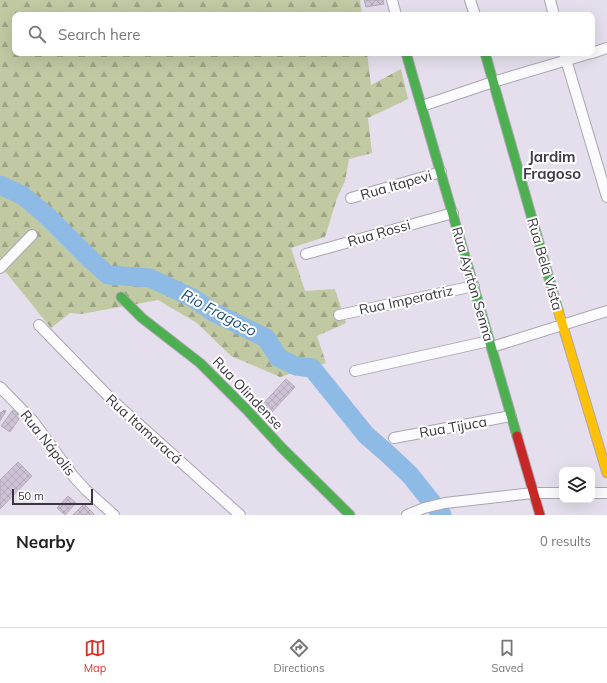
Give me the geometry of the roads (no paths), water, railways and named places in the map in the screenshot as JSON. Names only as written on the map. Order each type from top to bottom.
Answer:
[{"type":"street","points":[[392,0],[395,12]]},
{"type":"street","points":[[470,0],[474,12]]},
{"type":"street","points":[[550,0],[553,12]]},
{"type":"street","points":[[595,52],[607,48]]},
{"type":"street","name":"Rua Ayrton Senna","points":[[407,56],[540,515]]},
{"type":"street","name":"Rua Bela Vista","points":[[486,56],[562,324],[607,473]]},
{"type":"street","points":[[422,106],[565,56],[607,197]]},
{"type":"street","name":"Rua Itapevi","points":[[351,198],[441,172]]},
{"type":"street","name":"Rua Rossi","points":[[306,254],[453,213]]},
{"type":"street","points":[[0,268],[32,235]]},
{"type":"street","name":"Rua Imperatriz","points":[[339,315],[474,286]]},
{"type":"street","name":"Rua Olindense","points":[[121,297],[142,318],[200,363],[282,448],[350,515]]},
{"type":"street","points":[[355,371],[490,344],[607,311]]},
{"type":"street","name":"Rua Itamaracá","points":[[39,324],[113,401],[240,515]]},
{"type":"street","name":"Rua Nápolis","points":[[0,387],[33,421],[74,477],[114,515]]},
{"type":"street","name":"Rua Tijuca","points":[[394,438],[512,416]]},
{"type":"street","points":[[407,515],[424,508],[445,503],[533,493],[559,493]]},
{"type":"street","points":[[595,493],[607,493]]},
{"type":"waterway","name":"Rio Fragoso","points":[[0,185],[22,195],[46,215],[108,275],[150,278],[193,298],[213,312],[266,338],[279,358],[296,366],[312,368],[366,435],[410,475],[442,515]]},
{"type":"district","name":"Jardim Fragoso","points":[[552,166]]}]
